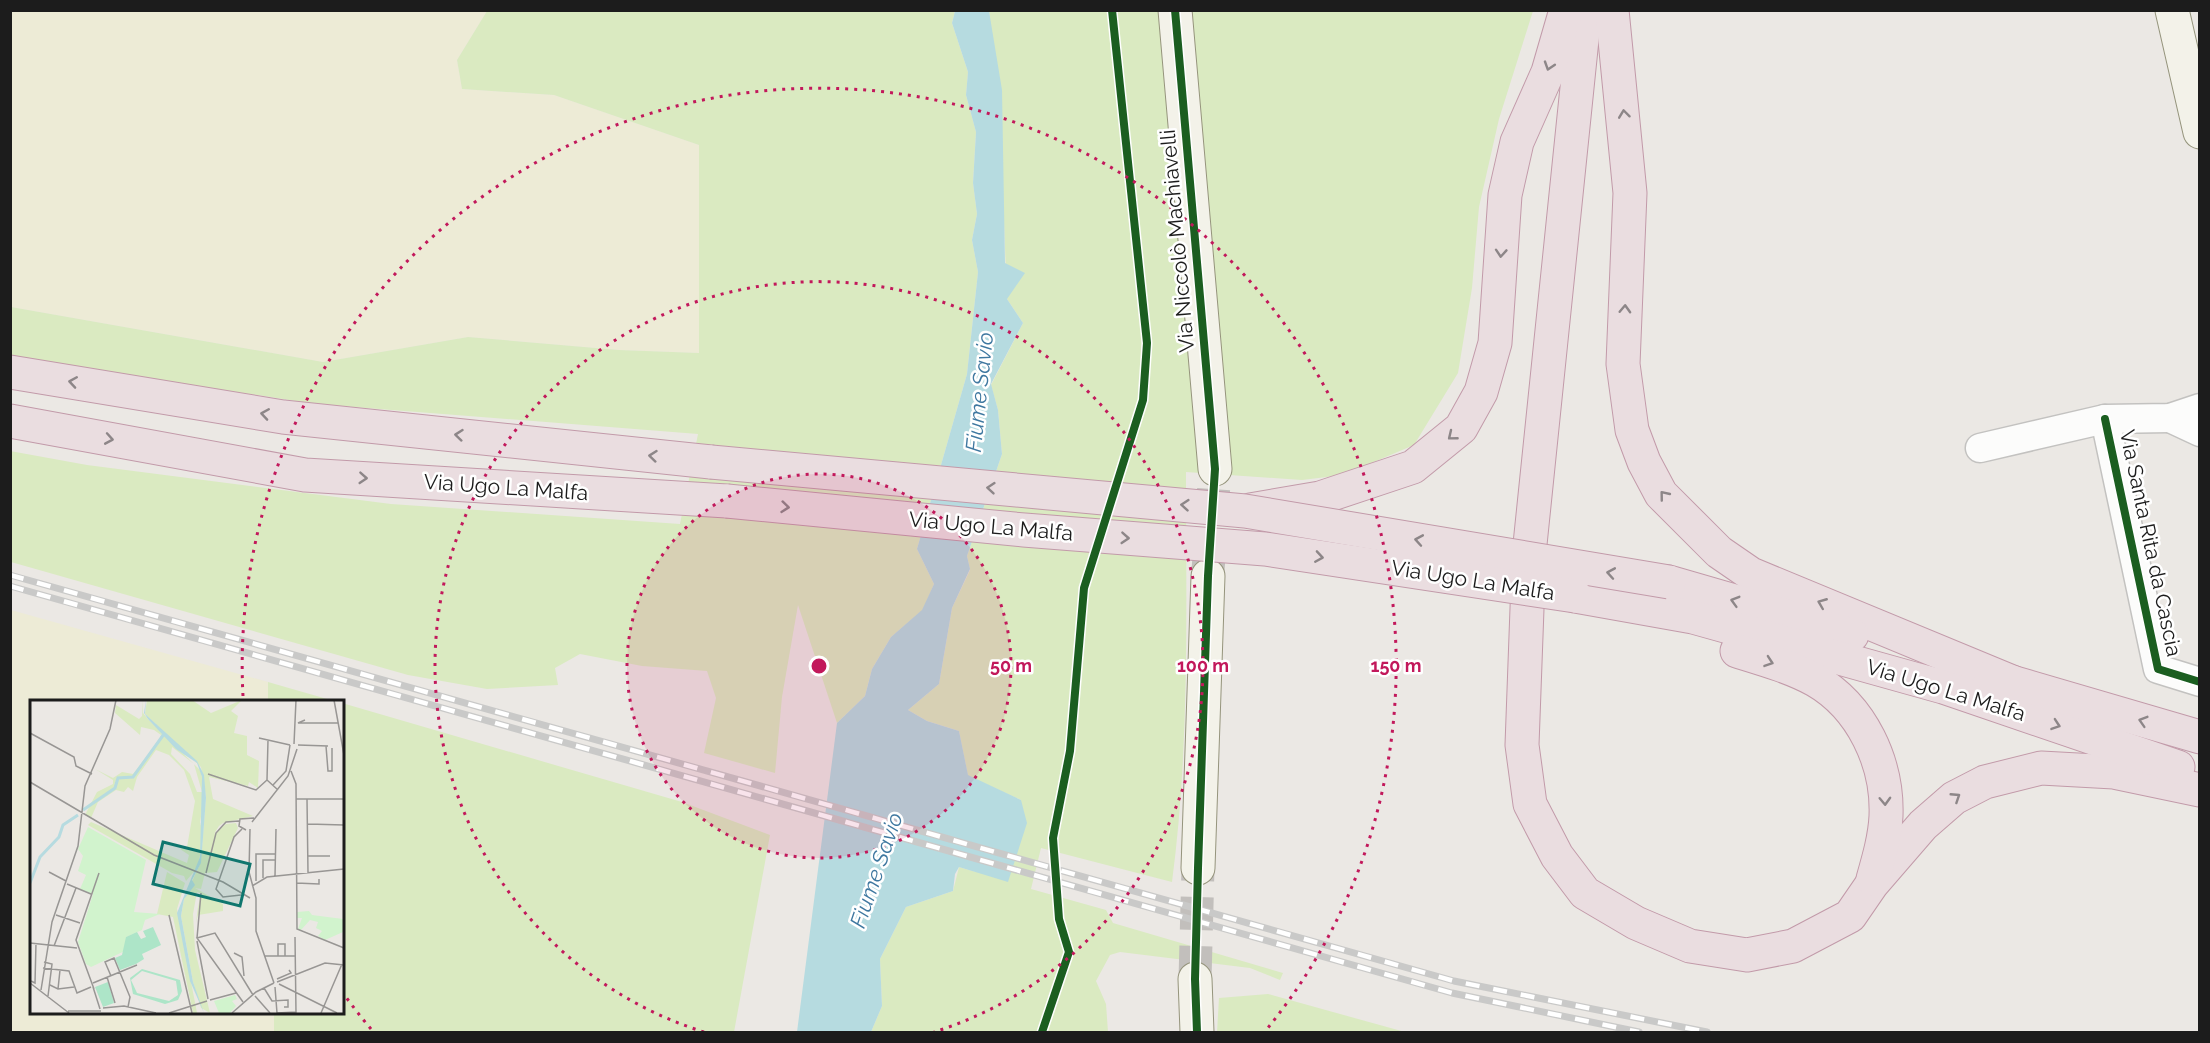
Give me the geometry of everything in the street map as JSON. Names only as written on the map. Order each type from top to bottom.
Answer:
[{"type":"highway","points":[[1245,511],[1320,498],[1413,467],[1461,428],[1481,392],[1496,343],[1505,195],[1517,142],[1548,72],[1566,10]]},
{"type":"highway","points":[[1585,10],[1530,554],[1522,745],[1530,804],[1557,856],[1584,893],[1636,923],[1690,946],[1747,955],[1793,946],[1850,916],[1872,884],[1923,825],[1954,798],[1985,782],[2041,768],[2114,772],[2199,790]]},
{"type":"highway","points":[[1612,10],[1630,193],[1623,364],[1632,430],[1644,462],[1661,494],[1719,552],[1751,574],[2012,682]]},
{"type":"highway","name":"Via Ugo La Malfa","points":[[10,372],[283,417],[711,462],[1245,511],[1669,582],[2199,737]]},
{"type":"highway","name":"Via Ugo La Malfa","points":[[10,421],[305,475],[727,501],[1024,530],[1265,549],[1575,596],[1693,617],[1943,687],[2199,775]]},
{"type":"highway","points":[[1575,596],[1778,665],[1816,681],[1855,713],[1875,751],[1885,783],[1886,816],[1872,884]]},
{"type":"street","name":"Via Niccolò Machiavelli","points":[[1175,10],[1215,469]]},
{"type":"street","points":[[2172,10],[2199,132]]},
{"type":"street","points":[[1980,448],[2105,419],[2170,418],[2199,408]]},
{"type":"street","points":[[2170,418],[2199,432]]},
{"type":"street","name":"Via Santa Rita da Cascia","points":[[2105,419],[2158,669],[2199,682]]},
{"type":"street","points":[[1198,868],[1208,576]]},
{"type":"street","points":[[1195,979],[1197,1032]]},
{"type":"shaded area","points":[[10,11],[487,11],[457,60],[462,89],[554,95],[699,145],[699,353],[619,350],[468,337],[323,362],[11,307]]},
{"type":"shaded area","points":[[11,610],[268,682],[268,700],[30,700],[30,1013],[274,1013],[274,1032],[11,1032]]},
{"type":"green space","points":[[487,11],[955,11],[952,23],[968,72],[966,95],[976,132],[973,183],[977,214],[972,240],[978,272],[967,374],[917,549],[934,584],[923,610],[891,637],[872,669],[865,696],[837,723],[798,605],[782,697],[775,773],[704,753],[716,698],[707,671],[642,666],[580,654],[555,668],[558,685],[487,689],[408,675],[11,562],[10,451],[87,465],[391,504],[680,524],[698,434],[315,404],[11,357],[11,307],[323,362],[468,337],[619,350],[699,353],[699,145],[554,95],[462,89],[457,60]]},
{"type":"green space","points":[[989,11],[1533,11],[1499,119],[1479,207],[1472,288],[1458,373],[1414,445],[1343,475],[1302,480],[1186,472],[1184,729],[1178,831],[1172,882],[1041,848],[1031,889],[1106,910],[1113,923],[1283,973],[1280,980],[1250,968],[1120,952],[1110,955],[1096,981],[1106,1004],[1108,1032],[871,1032],[882,1006],[880,959],[906,907],[953,891],[959,867],[976,872],[1021,800],[968,776],[959,731],[927,721],[908,710],[939,684],[952,608],[970,570],[967,556],[1002,454],[998,410],[991,385],[1023,323],[1007,299],[1001,146]]},
{"type":"green space","points":[[268,682],[331,700],[268,700]]},
{"type":"green space","points":[[344,704],[682,802],[770,835],[734,1032],[274,1032],[274,1013],[344,1013]]},
{"type":"green space","points":[[1268,994],[1405,1032],[1217,1032],[1219,998]]},
{"type":"water","name":"Fiume Savio","points":[[955,11],[989,11],[1002,90],[1005,263],[1025,273],[1007,299],[1023,323],[991,384],[998,410],[1002,454],[967,556],[970,569],[952,608],[939,684],[908,710],[927,721],[959,731],[968,775],[1021,800],[1027,823],[1008,882],[959,867],[955,874],[953,891],[906,907],[880,959],[882,1006],[871,1032],[797,1032],[837,723],[865,696],[872,669],[891,637],[922,610],[934,584],[917,549],[967,374],[978,272],[972,240],[977,214],[973,183],[976,132],[966,95],[968,72],[952,23]]},
{"type":"tunnel","points":[[1208,571],[1215,469]]},
{"type":"tunnel","points":[[1195,979],[1198,868]]},
{"type":"railway","points":[[10,575],[1454,981],[1707,1032]]},
{"type":"railway","points":[[10,586],[1452,993],[1639,1032]]},
{"type":"cycle path","points":[[1042,1032],[1069,952],[1059,919],[1053,838],[1070,751],[1084,588],[1143,400],[1147,343],[1112,10]]},
{"type":"cycle path","points":[[1175,10],[1215,469],[1208,576],[1198,868],[1195,979],[1197,1032]]},
{"type":"cycle path","points":[[2105,419],[2158,669],[2200,682]]}]
